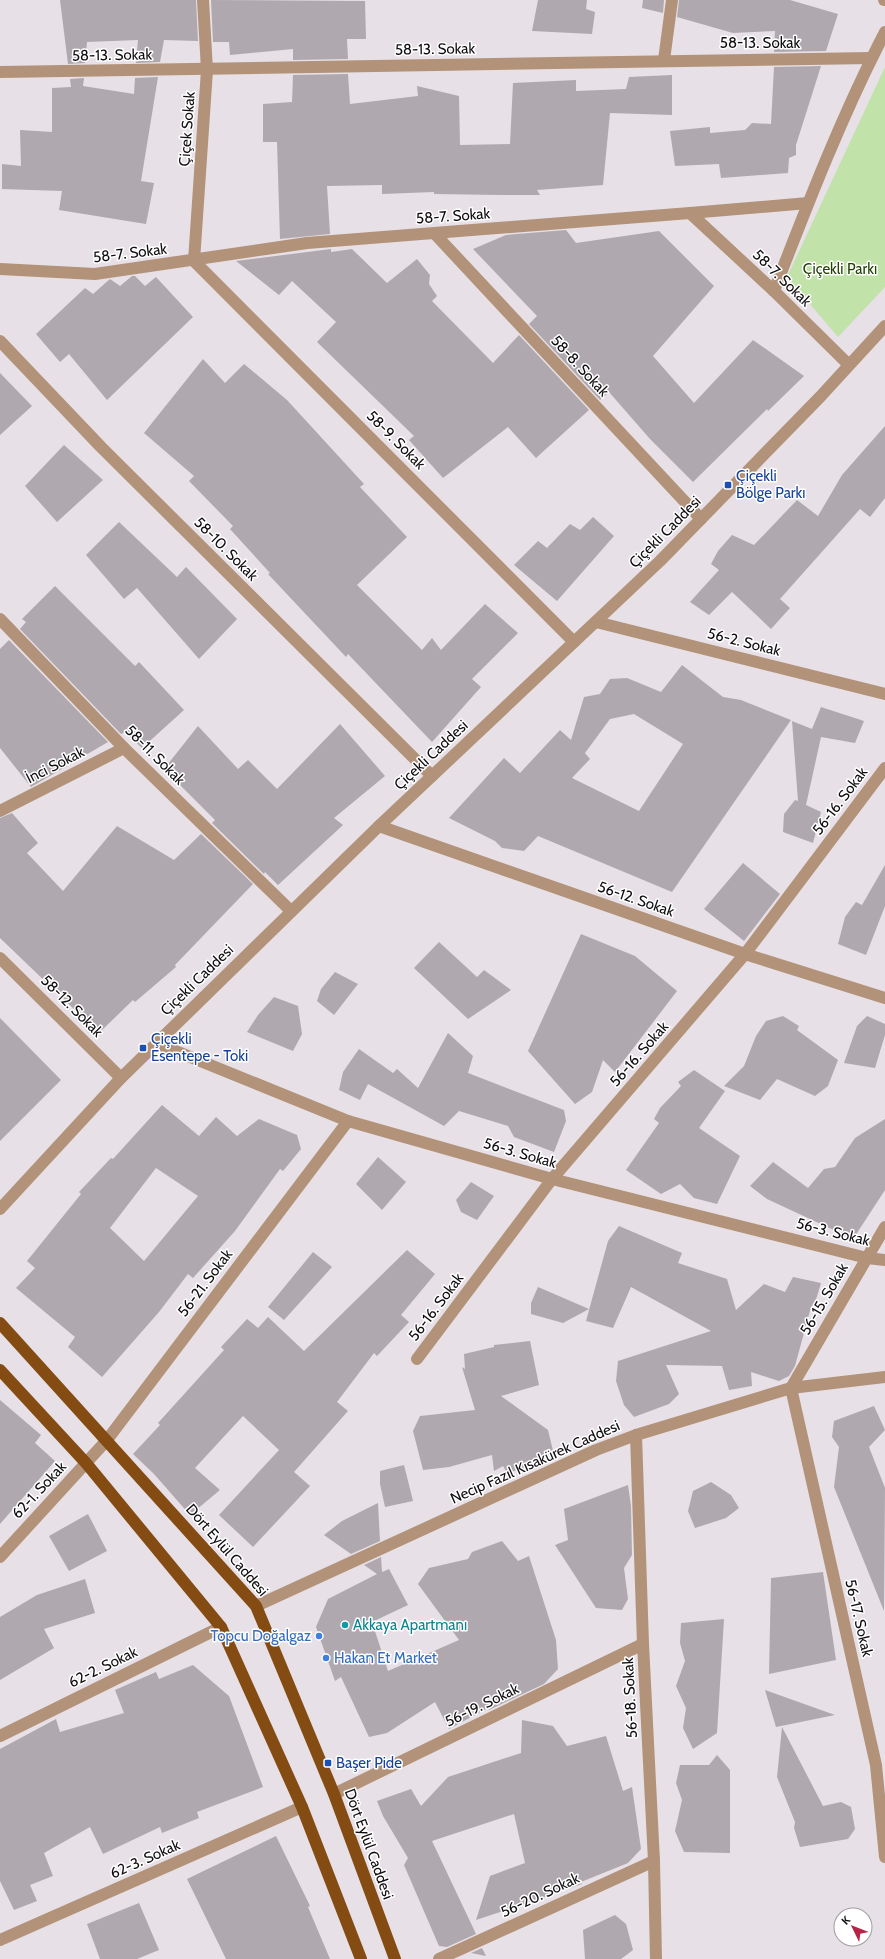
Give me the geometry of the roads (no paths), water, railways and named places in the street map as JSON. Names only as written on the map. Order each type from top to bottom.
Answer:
[{"type":"main road","name":"Dört Eylül Caddesi","points":[[0,1323],[256,1606],[334,1794],[395,1959]]},
{"type":"main road","points":[[0,1370],[86,1463],[221,1627],[302,1807],[361,1959]]},
{"type":"street","name":"Çiçek Sokak","points":[[194,260],[207,70],[203,0]]},
{"type":"street","points":[[664,60],[672,0]]},
{"type":"street","points":[[774,291],[808,203],[871,58],[885,32]]},
{"type":"street","name":"58-13. Sokak","points":[[0,72],[207,70],[664,60],[871,58]]},
{"type":"street","points":[[690,213],[808,203]]},
{"type":"street","name":"58-7. Sokak","points":[[0,269],[94,274],[307,243],[690,213],[774,291],[849,365]]},
{"type":"street","name":"58-8. Sokak","points":[[435,234],[701,519]]},
{"type":"street","name":"58-9. Sokak","points":[[194,260],[574,642]]},
{"type":"street","name":"Çiçekli Caddesi","points":[[0,1209],[121,1078],[156,1043],[378,826],[660,561],[885,326]]},
{"type":"street","name":"58-10. Sokak","points":[[0,341],[101,447],[432,776]]},
{"type":"street","name":"58-11. Sokak","points":[[0,619],[124,748],[291,911]]},
{"type":"street","name":"56-2. Sokak","points":[[596,622],[885,694]]},
{"type":"street","name":"İnci Sokak","points":[[0,811],[124,748]]},
{"type":"street","name":"56-16. Sokak","points":[[417,1360],[552,1179],[745,954],[885,768]]},
{"type":"street","name":"56-12. Sokak","points":[[378,826],[745,954],[885,998]]},
{"type":"street","name":"58-12. Sokak","points":[[0,958],[121,1078]]},
{"type":"street","name":"56-3. Sokak","points":[[156,1043],[348,1121],[552,1179],[867,1258],[885,1260]]},
{"type":"street","name":"56-21. Sokak","points":[[86,1463],[107,1440],[348,1121]]},
{"type":"street","name":"56-15. Sokak","points":[[791,1388],[885,1227]]},
{"type":"street","name":"Necip Fazıl Kısakürek Caddesi","points":[[256,1606],[596,1450],[636,1436],[791,1388],[885,1377]]},
{"type":"street","name":"56-17. Sokak","points":[[791,1388],[876,1766],[885,1857]]},
{"type":"street","name":"56-18. Sokak","points":[[636,1436],[643,1644],[654,1861],[656,1959]]},
{"type":"street","name":"62-1. Sokak","points":[[0,1557],[86,1463]]},
{"type":"street","name":"62-2. Sokak","points":[[0,1736],[221,1627]]},
{"type":"street","name":"56-19. Sokak","points":[[334,1794],[643,1644]]},
{"type":"street","name":"62-3. Sokak","points":[[0,1940],[302,1807]]},
{"type":"street","name":"56-20. Sokak","points":[[439,1959],[654,1861]]},
{"type":"place","name":"Çiçekli Bölge Parkı","points":[[728,485]]},
{"type":"place","name":"Çiçekli Esentepe - Toki","points":[[143,1048]]},
{"type":"place","name":"Akkaya Apartmanı","points":[[345,1625]]},
{"type":"place","name":"Topcu Doğalgaz","points":[[319,1636]]},
{"type":"place","name":"Hakan Et Market","points":[[326,1658]]},
{"type":"place","name":"Başer Pide","points":[[328,1763]]},
{"type":"park label","name":"Çiçekli Parkı","points":[[840,269]]}]
